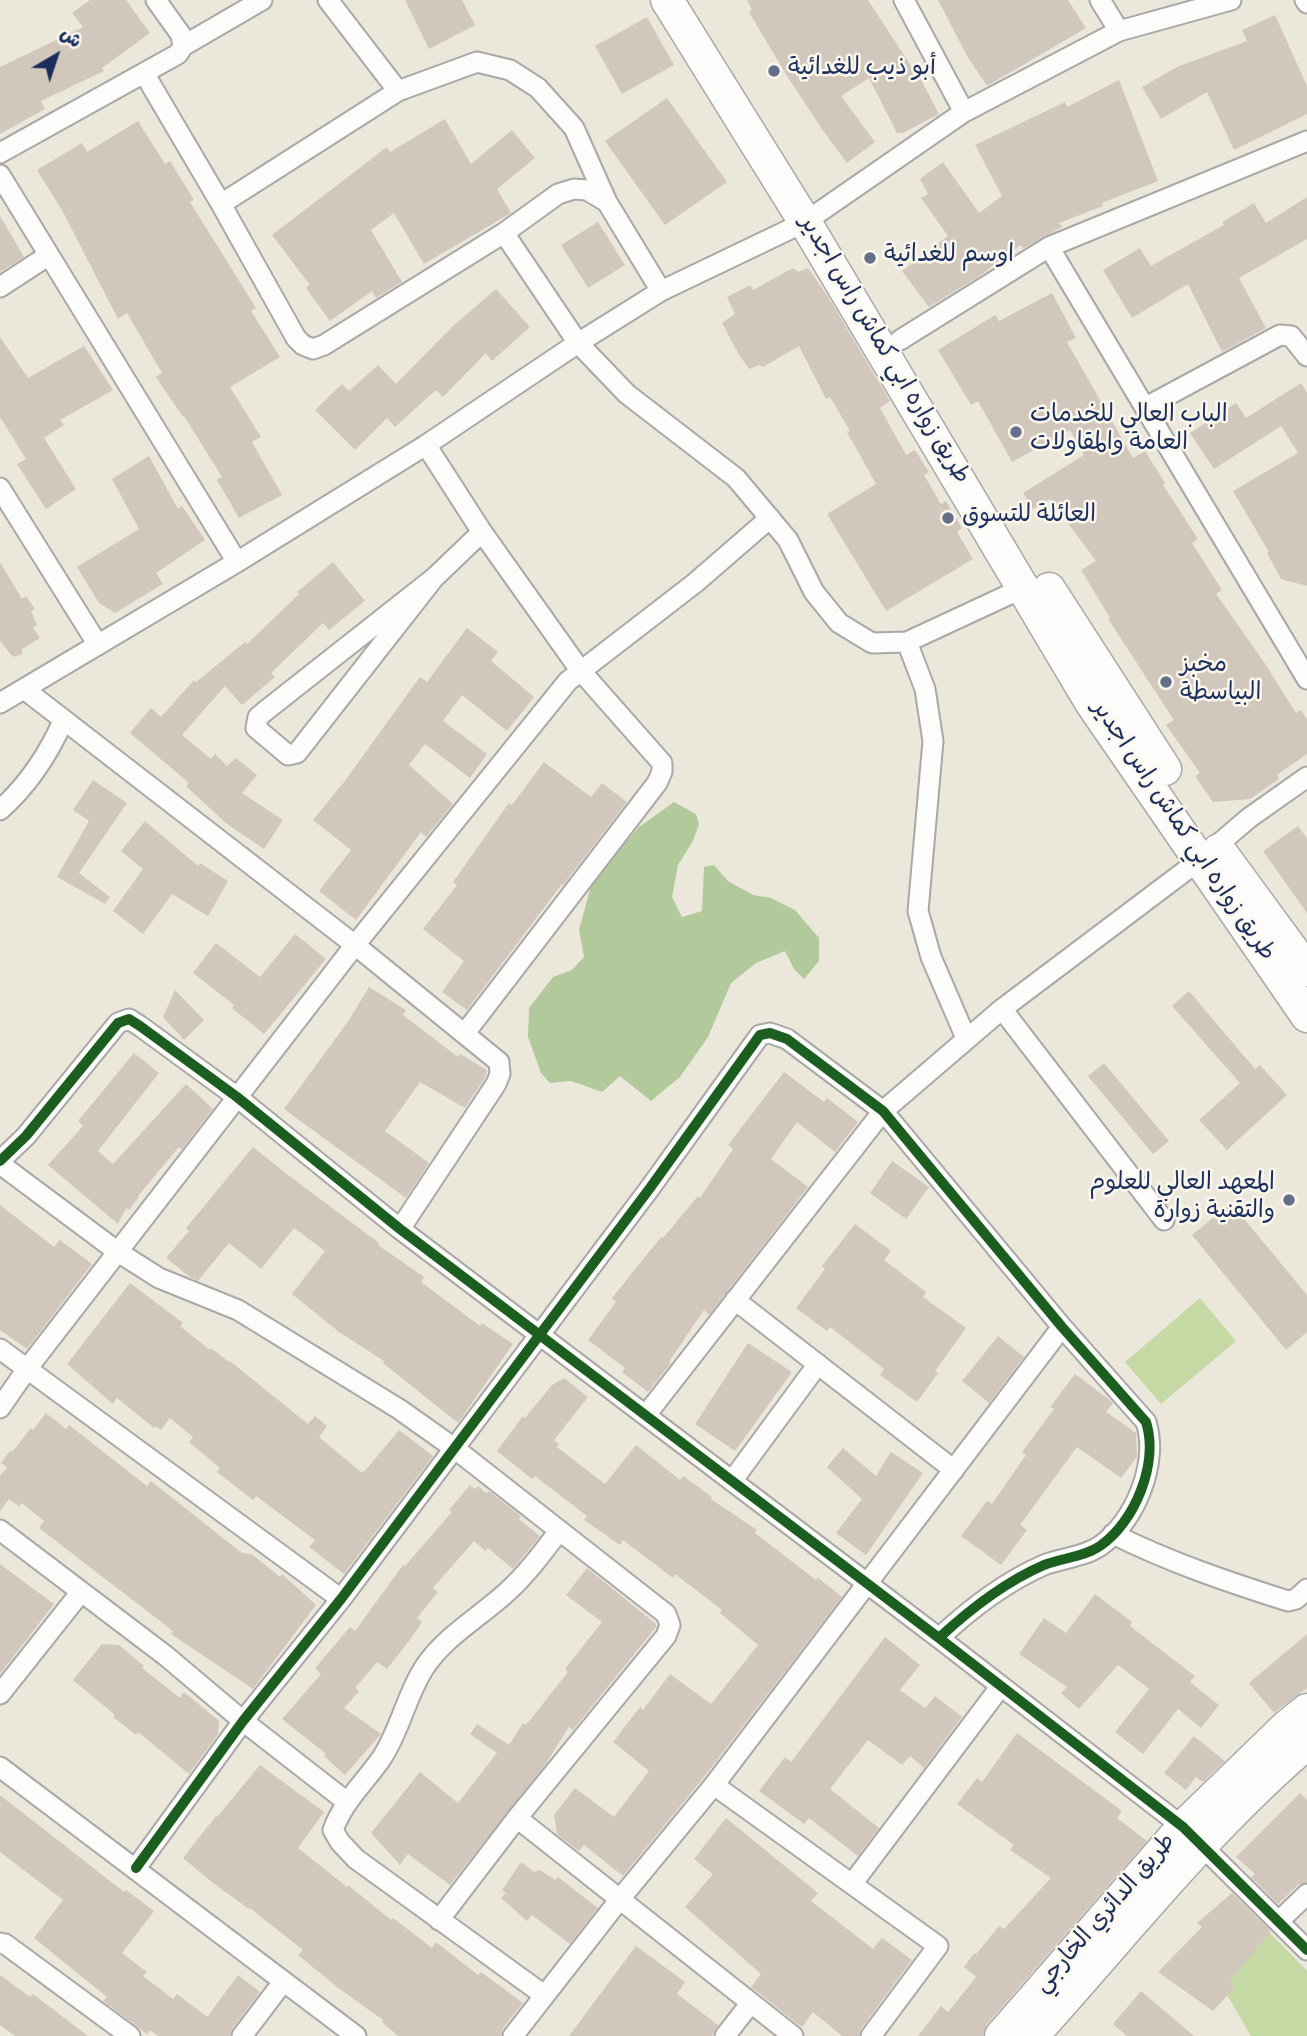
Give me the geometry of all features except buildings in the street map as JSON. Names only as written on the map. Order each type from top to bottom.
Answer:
[{"type":"main road","name":"طريق زواره ابي كماش راس اجدير","points":[[667,0],[813,217],[1023,588],[1092,704],[1208,852],[1307,1016]]},
{"type":"main road","points":[[689,0],[744,92],[813,217],[900,340],[1208,852],[1307,970]]},
{"type":"main road","name":"طريق الدائري الخارجي","points":[[1032,2036],[1192,1836],[1286,1727],[1307,1710]]},
{"type":"main road","name":"طريق الدائري الخارجي","points":[[1001,2036],[1192,1836],[1307,1743]]},
{"type":"street","points":[[156,0],[180,35],[183,46]]},
{"type":"street","points":[[0,153],[178,54],[183,46],[262,0]]},
{"type":"street","points":[[328,0],[398,91]]},
{"type":"street","points":[[904,0],[964,112]]},
{"type":"street","points":[[1100,0],[1119,31]]},
{"type":"street","points":[[0,703],[237,562],[426,445],[661,291],[813,217],[964,112],[1119,31],[1231,0]]},
{"type":"street","points":[[221,204],[398,91],[477,62],[510,70],[538,88],[574,128],[607,202],[661,291]]},
{"type":"street","points":[[144,73],[296,338],[313,349],[397,301],[504,233],[558,194],[574,189],[587,190],[607,202]]},
{"type":"street","points":[[900,340],[1049,247],[1307,141]]},
{"type":"street","points":[[0,175],[237,562]]},
{"type":"street","points":[[504,233],[578,343],[627,394],[736,478],[788,540],[814,592],[839,623],[872,643],[906,642],[1023,588]]},
{"type":"street","points":[[1049,247],[1307,679]]},
{"type":"street","points":[[0,287],[49,255]]},
{"type":"street","points":[[1146,407],[1280,335],[1291,336],[1307,356]]},
{"type":"street","points":[[426,445],[482,532],[580,670],[662,763],[662,772],[657,783],[464,1033]]},
{"type":"street","points":[[0,488],[98,645]]},
{"type":"street","points":[[0,1408],[27,1369],[355,945],[568,681],[695,583],[770,518]]},
{"type":"street","points":[[434,578],[297,752],[288,755],[256,728],[258,717],[434,578],[482,532]]},
{"type":"street","points":[[906,642],[925,689],[933,741],[918,911],[931,957],[966,1038]]},
{"type":"street","points":[[24,689],[355,945],[499,1062],[500,1074],[496,1084],[400,1229]]},
{"type":"street","points":[[0,810],[13,799],[49,753],[62,721]]},
{"type":"street","points":[[646,1415],[883,1111],[1002,1009],[1249,818],[1307,777]]},
{"type":"street","points":[[1002,1009],[1164,1220]]},
{"type":"street","points":[[439,1920],[517,1818],[666,1636],[670,1625],[666,1614],[454,1448],[399,1409],[238,1310],[159,1278],[118,1252],[0,1162],[26,1136],[118,1023],[129,1019],[237,1097],[400,1229],[939,1638],[1192,1836],[1307,1950]]},
{"type":"street","points":[[136,1868],[243,1721],[341,1599],[650,1188],[760,1035],[769,1033],[787,1039],[883,1111],[1062,1327],[1146,1422],[1151,1447],[1148,1473],[1133,1506],[1113,1534],[1099,1546],[1041,1567],[999,1590],[962,1616],[939,1638]]},
{"type":"street","points":[[735,1300],[954,1470]]},
{"type":"street","points":[[513,2036],[620,1899],[715,1785],[1062,1327]]},
{"type":"street","points":[[0,1349],[341,1599]]},
{"type":"street","points":[[732,1481],[818,1364]]},
{"type":"street","points":[[0,1530],[205,1688],[347,1802]]},
{"type":"street","points":[[544,1995],[356,1859],[340,1842],[334,1830],[347,1802],[382,1758],[425,1667],[443,1644],[508,1591],[559,1531]]},
{"type":"street","points":[[1113,1534],[1185,1567],[1288,1601],[1296,1599],[1307,1589]]},
{"type":"street","points":[[0,1694],[81,1592]]},
{"type":"street","points":[[852,1884],[1001,1686]]},
{"type":"street","points":[[0,1767],[356,2036]]},
{"type":"street","points":[[715,1785],[938,1945],[871,2036]]},
{"type":"street","points":[[517,1818],[793,2036]]},
{"type":"street","points":[[1279,1922],[1307,1894]]},
{"type":"street","points":[[0,1943],[130,2036]]},
{"type":"street","points":[[242,2036],[282,1982]]},
{"type":"street","points":[[725,2036],[750,2004]]},
{"type":"green space","points":[[674,802],[696,814],[699,824],[693,841],[678,865],[672,897],[682,917],[702,911],[704,867],[714,865],[728,881],[753,895],[771,898],[795,910],[819,938],[819,961],[804,979],[794,969],[785,951],[756,963],[731,983],[708,1037],[680,1077],[651,1101],[620,1076],[602,1092],[571,1081],[550,1083],[541,1073],[528,1037],[529,1008],[553,977],[572,970],[584,957],[579,930],[592,882],[639,827]]},
{"type":"green space","points":[[1200,1298],[1236,1341],[1161,1404],[1125,1362]]},
{"type":"green space","points":[[1267,1930],[1307,1971],[1307,2036],[1251,2036],[1216,1976]]},
{"type":"cycle path","points":[[0,1161],[26,1136],[118,1023],[129,1019],[237,1097],[400,1229],[939,1638],[1183,1827],[1307,1950]]},
{"type":"cycle path","points":[[136,1868],[243,1721],[341,1599],[650,1188],[760,1035],[770,1033],[787,1039],[883,1111],[1062,1327],[1146,1422],[1149,1438],[1146,1473],[1133,1507],[1113,1535],[1094,1550],[1044,1565],[1015,1580],[976,1607],[939,1638]]},
{"type":"place","name":"أبو ذيب للغدائية","points":[[774,71]]},
{"type":"place","name":"اوسم للغدائية","points":[[870,258]]},
{"type":"place","name":"الباب العالي للخدمات العامة والمقاولات","points":[[1016,432]]},
{"type":"place","name":"العائلة للتسوق","points":[[948,518]]},
{"type":"place","name":"مخبز البياسطة","points":[[1166,682]]},
{"type":"place","name":"المعهد العالي للعلوم والتقنية زوارة","points":[[1289,1200]]}]
